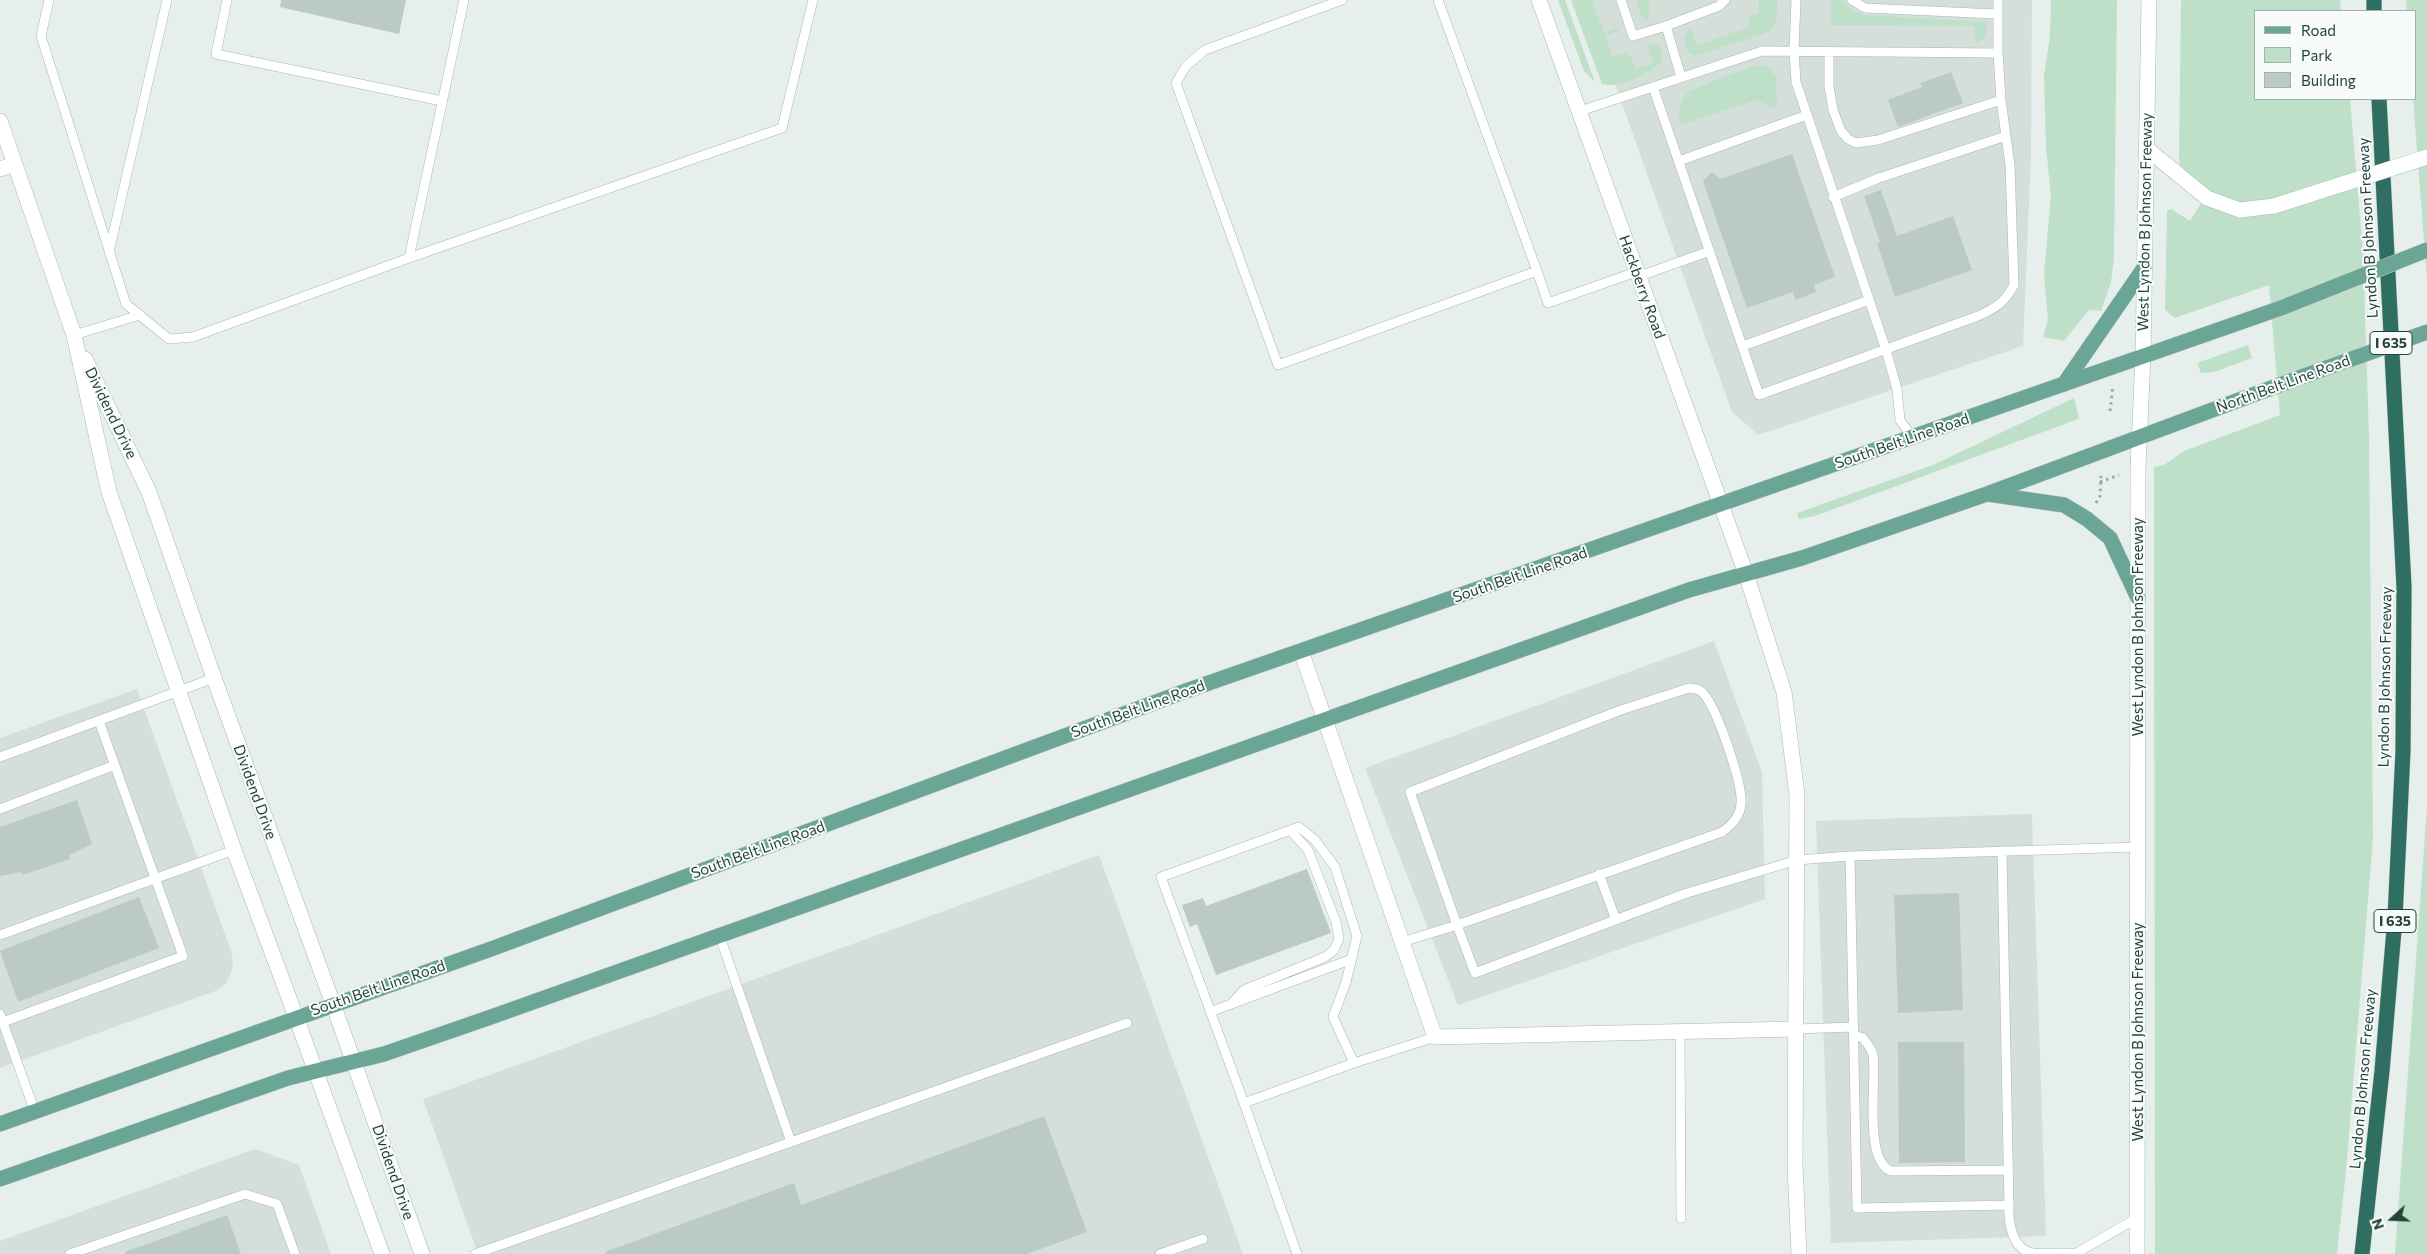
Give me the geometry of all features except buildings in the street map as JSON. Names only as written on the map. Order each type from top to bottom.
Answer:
[{"type":"highway","name":"Lyndon B Johnson Freeway","points":[[2362,1254],[2382,1071],[2395,918],[2403,750],[2404,587],[2379,100]]},
{"type":"main road","name":"South Belt Line Road","points":[[0,1124],[491,949],[1183,692],[2281,308],[2427,250]]},
{"type":"main road","points":[[2064,384],[2144,268]]},
{"type":"main road","name":"North Belt Line Road","points":[[2139,438],[2427,332]]},
{"type":"main road","points":[[0,1179],[268,1084],[384,1054],[491,1017],[719,934],[1689,590],[1802,558],[1987,494],[2139,438]]},
{"type":"main road","points":[[1987,494],[2064,505],[2087,519],[2110,538],[2138,598]]},
{"type":"street","name":"Hackberry Road","points":[[1539,0],[1580,111],[1636,275],[1746,574],[1784,692],[1797,795],[1795,1165],[1799,1254]]},
{"type":"street","name":"West Lyndon B Johnson Freeway","points":[[2137,1254],[2139,438],[2143,356],[2148,0]]},
{"type":"street","name":"Dividend Drive","points":[[0,121],[74,336],[109,492],[234,850],[382,1254]]},
{"type":"street","points":[[2146,148],[2207,198],[2240,210],[2274,206],[2427,157]]},
{"type":"street","points":[[0,169],[15,164]]},
{"type":"street","name":"Dividend Drive","points":[[74,336],[149,492],[214,678],[354,1061],[422,1254]]},
{"type":"street","points":[[1301,651],[1435,1037],[1796,1029]]},
{"type":"lane","points":[[49,0],[42,36],[126,304],[169,339],[193,336],[409,258],[782,128],[813,0]]},
{"type":"lane","points":[[109,252],[167,0]]},
{"type":"lane","points":[[227,0],[216,54],[442,101]]},
{"type":"lane","points":[[409,258],[464,0]]},
{"type":"lane","points":[[1342,0],[1205,50],[1186,66],[1176,84],[1278,365],[1537,271]]},
{"type":"lane","points":[[1438,0],[1548,303],[1710,251]]},
{"type":"lane","points":[[1622,0],[1633,36],[1719,6],[1725,0]]},
{"type":"lane","points":[[1796,0],[1794,51],[1796,82],[1833,197],[1886,350],[1897,389],[1900,420],[1912,437]]},
{"type":"lane","points":[[1852,0],[1865,8],[1997,14]]},
{"type":"lane","points":[[1653,87],[1759,395],[1991,310],[2007,298],[2014,285],[2010,165],[2001,100],[1998,53],[1998,0]]},
{"type":"lane","points":[[1666,26],[1682,77]]},
{"type":"lane","points":[[1580,111],[1762,52],[1998,53]]},
{"type":"lane","points":[[1830,52],[1829,86],[1833,110],[1841,131],[1856,144],[1878,140],[2001,100]]},
{"type":"lane","points":[[1679,161],[1807,115]]},
{"type":"lane","points":[[1833,197],[1878,178],[2006,136]]},
{"type":"lane","points":[[1743,346],[1869,300]]},
{"type":"lane","points":[[74,336],[140,315]]},
{"type":"lane","points":[[0,757],[214,678]]},
{"type":"lane","points":[[1402,942],[1457,925],[1722,832],[1737,818],[1741,806],[1740,787],[1712,707],[1702,692],[1696,688],[1689,688],[1621,710],[1410,792],[1457,925],[1474,973],[1720,882],[1797,860],[1850,856],[2138,847]]},
{"type":"lane","points":[[35,1112],[1,1018],[184,956],[99,720]]},
{"type":"lane","points":[[0,809],[115,765]]},
{"type":"lane","points":[[1297,1254],[1161,877],[1299,827],[1316,840],[1335,867],[1357,936],[1352,959],[1333,1017],[1354,1063]]},
{"type":"lane","points":[[1230,1005],[1244,990],[1325,958],[1334,950],[1339,939],[1336,922],[1308,850],[1290,830]]},
{"type":"lane","points":[[0,934],[234,850]]},
{"type":"lane","points":[[2002,851],[2008,1221],[2012,1235],[2022,1247],[2032,1254],[2076,1254],[2137,1218]]},
{"type":"lane","points":[[1850,856],[1857,1208],[2009,1205]]},
{"type":"lane","points":[[1599,874],[1616,920]]},
{"type":"lane","points":[[719,934],[791,1142]]},
{"type":"lane","points":[[1210,1012],[1352,959]]},
{"type":"lane","points":[[475,1254],[1127,1023]]},
{"type":"lane","points":[[1796,1029],[1854,1031],[1864,1038],[1873,1054],[1874,1140],[1876,1155],[1886,1169],[1891,1171],[2008,1170]]},
{"type":"lane","points":[[1680,1032],[1681,1218]]},
{"type":"lane","points":[[1244,1104],[1354,1063],[1435,1037]]},
{"type":"lane","points":[[70,1254],[245,1194],[277,1204],[295,1254]]},
{"type":"lane","points":[[1160,1254],[1203,1239]]},
{"type":"path","points":[[2110,411],[2113,385]]},
{"type":"path","points":[[2100,482],[2120,475]]},
{"type":"path","points":[[2092,510],[2100,496],[2102,476]]},
{"type":"shaded area","points":[[1585,0],[2032,0],[2031,154],[2023,346],[1758,435],[1732,412]]},
{"type":"shaded area","points":[[1714,641],[1762,772],[1765,899],[1458,1005],[1365,768]]},
{"type":"shaded area","points":[[137,689],[231,951],[233,962],[231,973],[226,983],[218,990],[0,1068],[0,738]]},
{"type":"shaded area","points":[[2032,814],[2046,1236],[1831,1243],[1816,821]]},
{"type":"shaded area","points":[[1099,855],[1243,1254],[478,1254],[423,1099]]},
{"type":"shaded area","points":[[255,1149],[299,1165],[331,1254],[0,1254],[0,1241]]},
{"type":"green space","points":[[1558,0],[1565,0],[1595,82],[1584,71]]},
{"type":"green space","points":[[1571,0],[1592,0],[1604,33],[1619,27],[1620,30],[1605,36],[1613,57],[1628,52],[1636,69],[1653,63],[1646,46],[1654,43],[1661,49],[1661,62],[1649,71],[1625,82],[1609,85],[1602,84]]},
{"type":"green space","points":[[1636,0],[1650,0],[1648,20],[1642,18]]},
{"type":"green space","points":[[1759,0],[1777,0],[1776,20],[1771,30],[1696,56],[1688,52],[1684,40],[1688,31],[1691,29],[1697,45],[1749,27],[1750,14],[1759,13]]},
{"type":"green space","points":[[1831,0],[1843,0],[1849,8],[1863,15],[1987,22],[1986,36],[1979,42],[1975,42],[1974,26],[1830,25]]},
{"type":"green space","points":[[2051,0],[2117,0],[2114,258],[2111,282],[2101,311],[2089,310],[2064,341],[2043,337],[2048,320],[2044,274],[2051,196],[2046,147],[2044,75],[2050,35]]},
{"type":"green space","points":[[2181,0],[2340,0],[2341,10],[2254,10],[2254,100],[2350,100],[2363,252],[2369,436],[2373,838],[2346,1171],[2337,1254],[2155,1254],[2154,467],[2164,465],[2184,451],[2280,415],[2269,285],[2175,318],[2165,310],[2167,211],[2171,209],[2190,221],[2203,200],[2184,181],[2179,160]]},
{"type":"green space","points":[[2406,0],[2427,0],[2427,279],[2413,100],[2417,100],[2417,10],[2407,10]]},
{"type":"green space","points":[[1752,66],[1767,66],[1776,76],[1777,107],[1773,108],[1757,100],[1681,125],[1680,107],[1689,91]]},
{"type":"green space","points":[[2248,345],[2252,358],[2214,372],[2201,373],[2197,363]]},
{"type":"green space","points":[[2074,398],[2079,418],[2073,421],[1815,516],[1799,519],[1797,513],[1933,465]]},
{"type":"green space","points":[[2427,806],[2427,1254],[2395,1254]]}]
